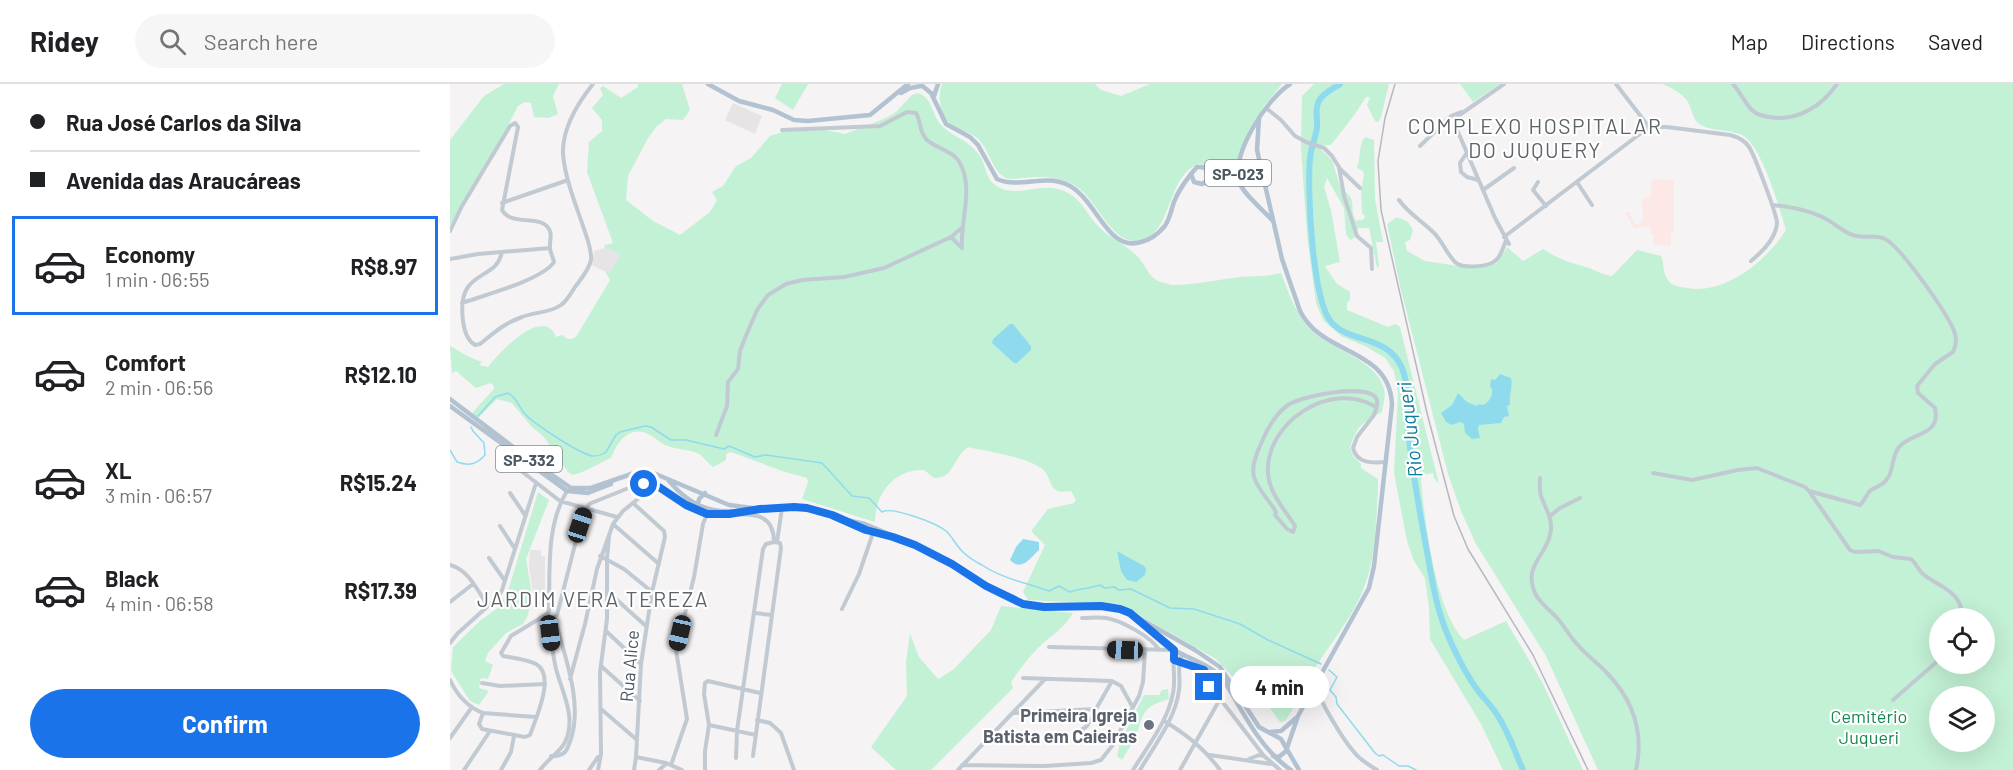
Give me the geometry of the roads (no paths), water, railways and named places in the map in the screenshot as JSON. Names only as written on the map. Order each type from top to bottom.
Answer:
[{"type":"main road","points":[[708,84],[739,101],[773,110],[794,120],[808,121],[870,115],[905,90],[923,84],[931,93],[946,124],[966,134],[978,145],[997,179],[1017,184],[1044,180],[1066,184],[1081,193],[1114,238],[1128,244],[1151,239],[1164,227],[1182,185],[1197,167],[1224,174],[1238,170]]},
{"type":"main road","points":[[889,101],[908,84]]},
{"type":"main road","points":[[934,101],[934,91],[938,84]]},
{"type":"main road","name":"SP-023","points":[[1272,220],[1262,200],[1239,183],[1238,170],[1245,145],[1259,118],[1290,84]]},
{"type":"main road","name":"SP-023","points":[[1259,118],[1257,145],[1262,200],[1272,220],[1287,275],[1304,319],[1325,338],[1375,366],[1389,383],[1392,405],[1374,566],[1369,588],[1298,716],[1288,749]]},
{"type":"main road","points":[[1245,145],[1257,145]]},
{"type":"main road","points":[[1204,183],[1209,176],[1205,168]]},
{"type":"main road","points":[[1191,174],[1194,182],[1199,184],[1239,183]]},
{"type":"main road","name":"SP-332","points":[[450,399],[571,488],[586,489],[644,471],[705,493],[729,505],[760,509]]},
{"type":"main road","name":"SP-332","points":[[450,406],[567,491],[588,493],[618,479]]},
{"type":"main road","name":"SP-332","points":[[668,480],[697,508],[709,512],[807,508],[865,524],[940,557],[986,586],[1023,604],[1044,607],[1112,606],[1130,613],[1182,642],[1220,667],[1259,727],[1277,736],[1288,749],[1299,770]]},
{"type":"main road","points":[[697,508],[700,497],[705,493]]},
{"type":"main road","points":[[709,512],[715,499]]},
{"type":"main road","name":"SP-332","points":[[842,519],[873,533],[893,537]]},
{"type":"main road","name":"SP-332","points":[[1130,613],[1174,650],[1208,665],[1222,678],[1274,756],[1291,770]]},
{"type":"main road","points":[[1174,650],[1175,643],[1182,642]]},
{"type":"main road","name":"SP-023","points":[[1269,732],[1281,731],[1298,716]]},
{"type":"main road","points":[[1292,732],[1291,746],[1295,764]]},
{"type":"main road","points":[[1274,756],[1282,757],[1288,749]]},
{"type":"street","points":[[502,252],[501,258],[494,267],[471,282],[464,295],[462,303],[464,329],[470,341],[475,345],[480,344],[506,323],[553,309],[566,300],[585,273],[591,259],[589,247],[568,180],[563,154],[565,136],[574,111],[593,84]]},
{"type":"street","points":[[1504,84],[1458,116],[1455,125],[1506,240]]},
{"type":"street","points":[[1617,84],[1648,126],[1713,132],[1738,137],[1751,148],[1777,219],[1774,233],[1751,261]]},
{"type":"street","points":[[1733,84],[1754,112],[1775,118],[1808,111],[1824,100],[1837,84]]},
{"type":"street","points":[[1266,108],[1295,136],[1326,150],[1360,188]]},
{"type":"street","points":[[782,130],[880,126],[907,112],[916,112],[926,138],[953,155],[962,167],[967,196],[962,248],[951,237]]},
{"type":"street","points":[[1420,146],[1451,116],[1465,112]]},
{"type":"street","points":[[450,231],[462,206],[490,163],[510,126],[515,123],[518,128],[502,203],[503,213],[508,217],[545,225],[551,232],[550,248],[554,262],[548,268],[520,283],[462,303]]},
{"type":"street","points":[[1399,200],[1406,209],[1436,234],[1454,261],[1460,265],[1495,261],[1506,240],[1555,199],[1643,134],[1648,126]]},
{"type":"street","points":[[1466,153],[1460,163],[1460,169],[1467,177],[1478,180]]},
{"type":"street","points":[[1339,167],[1342,189],[1354,227],[1359,239],[1372,250],[1372,269]]},
{"type":"street","points":[[1482,190],[1514,168]]},
{"type":"street","points":[[502,203],[568,180]]},
{"type":"street","points":[[1538,182],[1533,190],[1546,206]]},
{"type":"street","points":[[1577,182],[1592,205]]},
{"type":"street","points":[[1653,473],[1692,480],[1757,468],[1809,491],[1860,505],[1868,492],[1885,483],[1898,448],[1903,443],[1927,432],[1933,425],[1936,417],[1935,408],[1918,393],[1917,386],[1935,364],[1953,352],[1956,347],[1956,337],[1948,320],[1912,266],[1888,241],[1877,236],[1864,238],[1856,236],[1818,214],[1773,205]]},
{"type":"street","points":[[716,435],[727,406],[728,382],[738,369],[740,351],[757,310],[768,295],[786,284],[802,280],[844,277],[884,268],[951,237],[963,227]]},
{"type":"street","points":[[450,259],[550,248]]},
{"type":"street","points":[[1376,407],[1360,399],[1331,400],[1313,406],[1294,417],[1280,433],[1269,462],[1268,477],[1275,494],[1295,526],[1293,532],[1289,531],[1275,515],[1277,513],[1254,475],[1258,449],[1271,424],[1287,406],[1309,396],[1363,391],[1375,397],[1376,407],[1371,419],[1357,437],[1354,451],[1356,456],[1362,460],[1386,462]]},
{"type":"street","points":[[516,467],[560,501],[616,517]]},
{"type":"street","points":[[1540,478],[1541,496],[1550,516],[1552,528],[1550,538],[1534,564],[1535,591],[1537,597],[1577,644],[1620,688],[1629,702],[1638,729],[1638,755],[1635,770]]},
{"type":"street","points":[[450,643],[498,597],[536,483]]},
{"type":"street","points":[[556,616],[585,509],[592,501],[644,484],[662,489],[686,505],[697,508]]},
{"type":"street","points":[[570,679],[600,556],[616,517],[656,487]]},
{"type":"street","points":[[566,746],[569,713],[557,670],[548,614],[552,540],[560,501],[567,491]]},
{"type":"street","points":[[1809,491],[1850,550],[1878,551],[1893,557],[1911,559],[1922,573],[1955,595],[1960,608]]},
{"type":"street","points":[[510,493],[526,516]]},
{"type":"street","points":[[1550,516],[1580,498]]},
{"type":"street","name":"Rua Alice","points":[[633,503],[664,531],[665,537],[646,626],[641,664],[634,770]]},
{"type":"street","points":[[775,542],[782,508]]},
{"type":"street","points":[[659,770],[669,764],[687,719],[676,650],[694,577],[703,524],[709,512]]},
{"type":"street","points":[[738,512],[768,520],[775,542],[781,548],[753,756]]},
{"type":"street","points":[[613,524],[659,564]]},
{"type":"street","points":[[500,526],[515,550]]},
{"type":"street","points":[[598,770],[601,754],[601,666],[606,631],[607,558],[610,531]]},
{"type":"street","points":[[842,609],[859,574],[873,533]]},
{"type":"street","points":[[736,758],[737,731],[763,549],[766,544],[775,542]]},
{"type":"street","points":[[600,556],[607,558],[652,592]]},
{"type":"street","points":[[489,558],[505,581]]},
{"type":"street","points":[[450,565],[462,570],[488,606]]},
{"type":"street","points":[[450,602],[453,596],[473,584]]},
{"type":"street","points":[[607,592],[646,626]]},
{"type":"street","points":[[483,713],[480,727],[514,736],[530,735],[545,684],[544,673],[536,664],[503,656],[501,653],[511,636],[554,609],[570,679],[575,717],[574,728],[566,746],[551,756],[540,770]]},
{"type":"street","points":[[754,613],[772,615]]},
{"type":"street","points":[[548,614],[556,616]]},
{"type":"street","points":[[1082,618],[1107,618],[1118,621],[1152,641],[1159,650]]},
{"type":"street","points":[[606,631],[641,664]]},
{"type":"street","points":[[1049,647],[1174,650],[1173,695],[1165,721],[1133,770]]},
{"type":"street","points":[[962,765],[1045,766],[1091,763],[1101,760],[1112,746],[1141,690],[1145,651]]},
{"type":"street","points":[[1140,770],[1178,698],[1180,662],[1183,654]]},
{"type":"street","points":[[1174,660],[1206,672],[1208,685],[1264,756],[1280,770]]},
{"type":"street","points":[[601,666],[640,701]]},
{"type":"street","points":[[1180,677],[1183,671],[1192,666]]},
{"type":"street","points":[[1893,700],[1929,669]]},
{"type":"street","points":[[1023,678],[1112,681],[1121,686],[1132,707]]},
{"type":"street","points":[[958,770],[1045,679]]},
{"type":"street","points":[[450,680],[452,689],[472,707],[483,713],[536,717]]},
{"type":"street","points":[[705,770],[709,725],[704,685],[708,681],[760,693]]},
{"type":"street","points":[[1080,731],[1087,726],[1112,681]]},
{"type":"street","points":[[1316,682],[1316,689],[1321,699],[1346,741],[1360,759],[1377,770]]},
{"type":"street","points":[[482,683],[500,686],[545,684]]},
{"type":"street","points":[[1180,770],[1220,699]]},
{"type":"street","points":[[450,738],[472,707]]},
{"type":"street","points":[[601,708],[637,740]]},
{"type":"street","points":[[1014,713],[1096,709]]},
{"type":"street","points":[[757,720],[770,723],[781,733],[794,770]]},
{"type":"street","points":[[1165,721],[1196,742],[1220,770]]},
{"type":"street","points":[[709,725],[756,735]]},
{"type":"street","points":[[464,770],[490,731]]},
{"type":"street","points":[[501,770],[511,752],[514,736]]},
{"type":"street","points":[[1258,747],[1259,762]]},
{"type":"street","points":[[589,770],[601,754]]},
{"type":"street","points":[[1209,755],[1248,759],[1274,765]]},
{"type":"street","points":[[1248,759],[1257,755],[1264,756]]},
{"type":"street","points":[[1259,762],[1264,756]]},
{"type":"street","points":[[636,757],[669,764],[682,770]]},
{"type":"street","points":[[1040,770],[1045,766]]},
{"type":"water","points":[[1013,324],[1031,346],[1031,350],[1017,363],[1014,363],[992,343],[993,339]]},
{"type":"water","points":[[1500,374],[1511,378],[1510,405],[1507,406],[1509,416],[1504,417],[1501,423],[1479,425],[1480,438],[1472,439],[1465,433],[1464,424],[1460,422],[1452,425],[1446,422],[1441,413],[1452,405],[1458,393],[1467,402],[1477,406],[1483,405],[1491,396],[1491,379],[1495,380]]},
{"type":"water","points":[[1023,539],[1039,542],[1039,550],[1026,563],[1018,565],[1010,560]]},
{"type":"water","points":[[1117,551],[1144,566],[1145,575],[1136,582],[1127,580],[1121,571]]},
{"type":"waterway","name":"Rio Juqueri","points":[[1340,84],[1328,91],[1318,104],[1316,134],[1310,158],[1310,218],[1320,293],[1325,311],[1332,323],[1349,334],[1388,350],[1396,357],[1402,368],[1406,383],[1408,431],[1417,494],[1437,604],[1450,640],[1465,671],[1502,722],[1523,770]]},
{"type":"waterway","points":[[478,416],[495,397],[508,393],[516,400],[525,414],[537,424],[568,445],[593,456],[606,452],[620,432],[645,426],[651,427],[671,440],[686,440],[724,449],[729,446],[755,457],[766,455],[822,463],[852,496],[869,498],[882,512],[904,513],[941,528],[967,556],[1007,577],[1049,591],[1059,586],[1070,592],[1100,585],[1119,590],[1131,589],[1170,608],[1194,609],[1240,624],[1268,640],[1321,664]]},
{"type":"waterway","points":[[450,450],[457,462],[465,464],[475,463],[485,455],[484,443],[471,427]]},
{"type":"waterway","points":[[1329,670],[1337,677],[1330,690],[1336,697],[1337,704],[1375,753],[1379,756],[1383,755],[1399,766],[1408,766],[1416,770]]},
{"type":"railway","points":[[1395,84],[1385,118],[1378,161],[1381,210],[1427,413],[1454,516],[1468,549],[1533,655],[1588,770]]},
{"type":"place","name":"Primeira Igreja Batista em Caieiras","points":[[1149,725]]},
{"type":"district","name":"COMPLEXO HOSPITALAR DO JUQUERY","points":[[1535,137]]},
{"type":"district","name":"JARDIM VERA TEREZA","points":[[593,598]]},
{"type":"park label","name":"Cemitério Juqueri","points":[[1869,726]]}]
